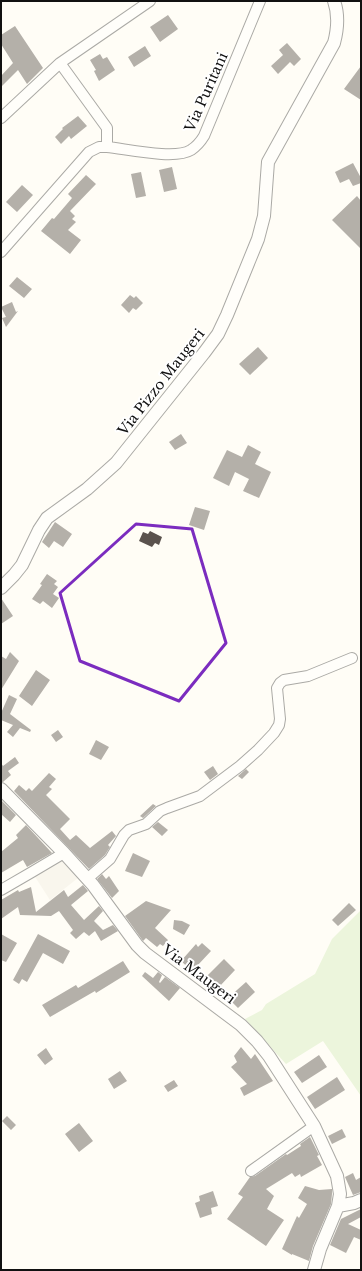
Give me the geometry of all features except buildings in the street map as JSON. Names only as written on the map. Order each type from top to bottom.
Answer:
[{"type":"street","points":[[1,118],[60,63],[150,1]]},
{"type":"street","name":"Via Puritani","points":[[1,252],[89,152],[99,147],[107,147],[167,154],[181,154],[199,144],[204,136],[260,1]]},
{"type":"street","name":"Via Pizzo Maugeri","points":[[1,588],[22,565],[36,535],[47,518],[87,489],[116,463],[218,334],[258,240],[264,216],[268,162],[334,43],[338,16],[334,1]]},
{"type":"street","points":[[60,63],[107,128],[107,147]]},
{"type":"street","points":[[87,879],[110,859],[124,835],[129,830],[146,824],[160,811],[200,796],[240,766],[258,750],[280,725],[277,688],[280,683],[284,680],[308,676],[352,658]]},
{"type":"street","name":"Via Maugeri","points":[[1,789],[64,853],[87,879],[136,945],[241,1025],[257,1040],[314,1126],[336,1176],[340,1194],[338,1206]]},
{"type":"street","points":[[1,890],[64,853]]},
{"type":"street","points":[[251,1171],[314,1126]]},
{"type":"street","points":[[314,1270],[320,1249],[338,1206],[361,1200]]},
{"type":"highlighted area","points":[[136,524],[192,529],[226,643],[179,701],[80,661],[60,593]]},
{"type":"green space","points":[[361,910],[361,1096],[323,1041],[286,1064],[245,1019],[262,1010],[266,1004],[315,974],[332,939]]},
{"type":"shaded area","points":[[64,853],[83,874],[50,900],[32,872]]}]
